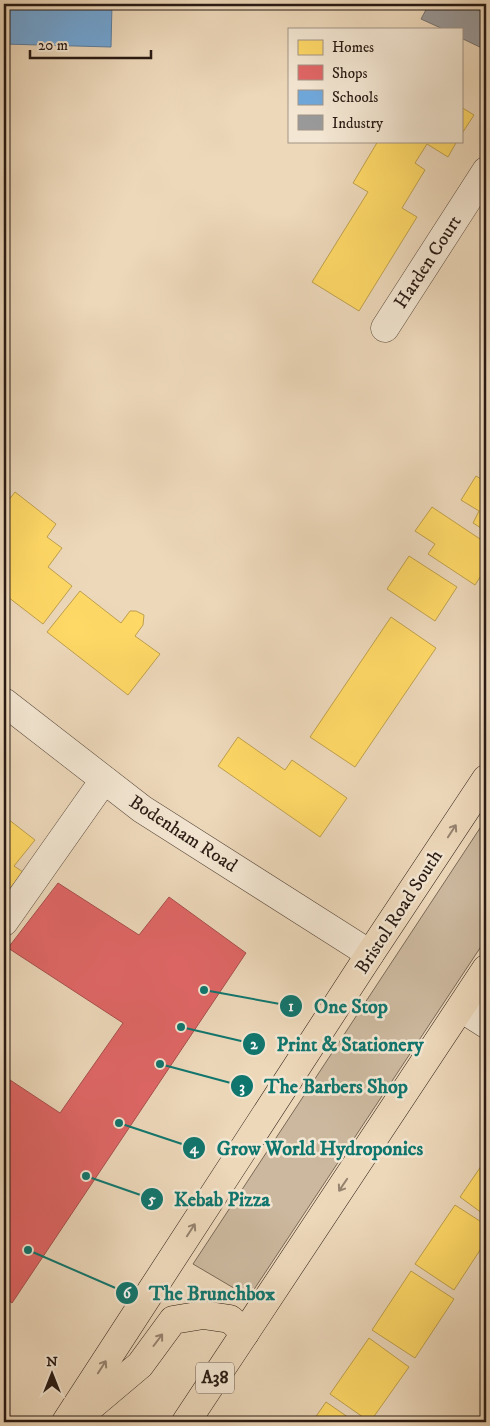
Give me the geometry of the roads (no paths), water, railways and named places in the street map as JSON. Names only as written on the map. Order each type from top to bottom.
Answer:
[{"type":"highway","name":"Bristol Road South","points":[[66,1422],[486,779]]},
{"type":"highway","name":"A38","points":[[186,1421],[486,970]]},
{"type":"highway","points":[[72,1422],[140,1364],[173,1320],[203,1315],[230,1319],[245,1333]]},
{"type":"street","name":"Harden Court","points":[[385,328],[486,171]]},
{"type":"street","name":"Bodenham Road","points":[[4,702],[142,809],[370,954]]},
{"type":"street","points":[[4,922],[104,780]]},
{"type":"street","points":[[461,1008],[486,1024]]},
{"type":"place","name":"One Stop","points":[[204,990]]},
{"type":"place","name":"Print & Stationery","points":[[181,1027]]},
{"type":"place","name":"The Barbers Shop","points":[[160,1064]]},
{"type":"place","name":"Grow World Hydroponics","points":[[119,1123]]},
{"type":"place","name":"Kebab Pizza","points":[[86,1176]]},
{"type":"place","name":"The Brunchbox","points":[[28,1250]]}]
